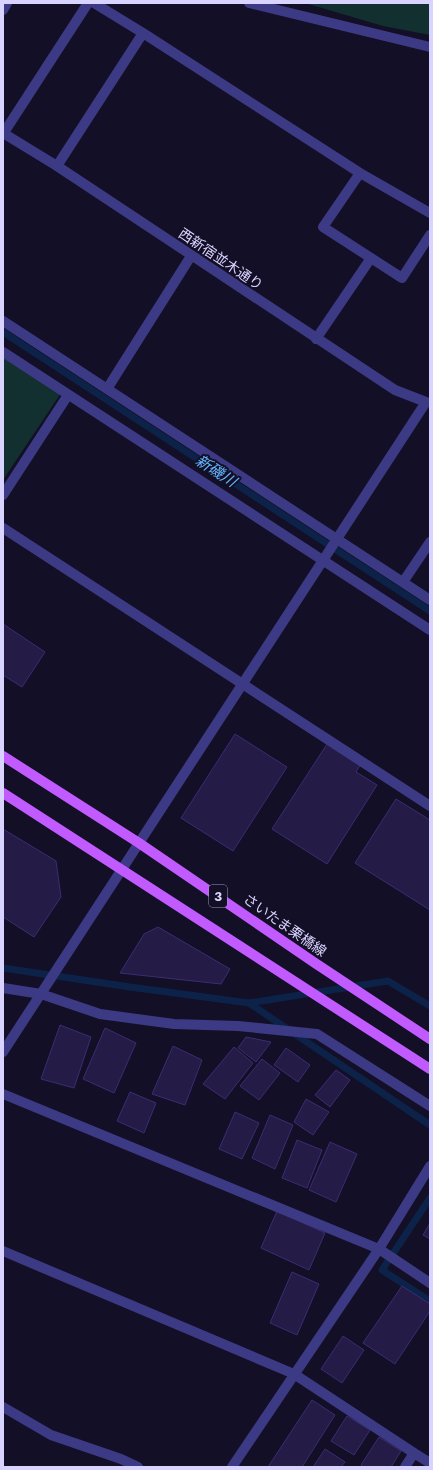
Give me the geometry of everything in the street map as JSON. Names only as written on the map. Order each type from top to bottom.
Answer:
[{"type":"main road","name":"さいたま栗橋線","points":[[3,756],[139,843],[315,963],[430,1039]]},
{"type":"main road","name":"3","points":[[3,793],[430,1069]]},
{"type":"street","points":[[3,10],[7,3]]},
{"type":"street","points":[[3,133],[88,3]]},
{"type":"street","points":[[94,3],[360,173],[430,213]]},
{"type":"street","points":[[249,3],[430,47]]},
{"type":"street","points":[[57,166],[143,33]]},
{"type":"street","name":"西新宿並木通り","points":[[3,133],[57,166],[395,390],[428,403]]},
{"type":"street","points":[[360,173],[323,227],[402,278],[430,235]]},
{"type":"street","points":[[106,389],[191,256]]},
{"type":"street","points":[[316,339],[371,258]]},
{"type":"street","points":[[3,321],[430,600]]},
{"type":"street","points":[[3,352],[430,630]]},
{"type":"street","points":[[3,495],[68,395]]},
{"type":"street","points":[[3,1052],[336,538],[428,403]]},
{"type":"street","points":[[3,528],[430,806]]},
{"type":"street","points":[[403,582],[430,542]]},
{"type":"street","points":[[3,988],[41,994],[100,1014],[174,1024],[238,1026],[317,1034],[430,1106]]},
{"type":"street","points":[[3,1094],[379,1249],[430,1283]]},
{"type":"street","points":[[232,1467],[379,1249],[430,1166]]},
{"type":"street","points":[[3,1251],[294,1374],[430,1463]]},
{"type":"street","points":[[3,1407],[51,1435],[121,1459],[138,1467]]},
{"type":"street","points":[[405,1467],[414,1453]]},
{"type":"green space","points":[[305,3],[430,3],[430,35],[383,26]]},
{"type":"green space","points":[[3,354],[61,393],[3,480]]},
{"type":"building","points":[[3,624],[45,652],[22,687],[3,675]]},
{"type":"building","points":[[235,734],[287,767],[233,851],[181,818]]},
{"type":"building","points":[[329,741],[362,762],[356,772],[377,785],[327,864],[272,829]]},
{"type":"building","points":[[396,799],[430,820],[430,910],[355,863]]},
{"type":"building","points":[[3,829],[56,861],[61,897],[34,937],[3,917]]},
{"type":"building","points":[[158,927],[230,969],[221,984],[120,973],[144,934]]},
{"type":"building","points":[[60,1025],[91,1037],[74,1088],[41,1079]]},
{"type":"building","points":[[105,1028],[136,1043],[114,1093],[83,1079]]},
{"type":"building","points":[[246,1037],[271,1042],[256,1062],[238,1048]]},
{"type":"building","points":[[173,1046],[202,1060],[185,1105],[152,1094]]},
{"type":"building","points":[[234,1047],[253,1063],[225,1099],[203,1084]]},
{"type":"building","points":[[286,1048],[310,1065],[298,1082],[274,1065]]},
{"type":"building","points":[[262,1059],[280,1073],[259,1100],[240,1086]]},
{"type":"building","points":[[336,1070],[350,1080],[330,1107],[315,1095]]},
{"type":"building","points":[[130,1092],[156,1103],[144,1133],[117,1121]]},
{"type":"building","points":[[306,1099],[329,1112],[313,1135],[294,1122]]},
{"type":"building","points":[[235,1112],[259,1123],[242,1159],[219,1149]]},
{"type":"building","points":[[270,1115],[293,1125],[275,1169],[252,1158]]},
{"type":"building","points":[[297,1140],[322,1150],[307,1188],[282,1178]]},
{"type":"building","points":[[330,1142],[357,1154],[336,1202],[309,1190]]},
{"type":"building","points":[[277,1211],[325,1233],[309,1270],[261,1248]]},
{"type":"building","points":[[430,1223],[430,1239],[423,1235]]},
{"type":"building","points":[[292,1272],[319,1284],[297,1335],[270,1323]]},
{"type":"building","points":[[402,1286],[430,1304],[430,1311],[395,1364],[363,1343]]},
{"type":"building","points":[[343,1336],[364,1350],[342,1383],[321,1369]]},
{"type":"building","points":[[312,1400],[335,1415],[302,1467],[268,1467]]},
{"type":"building","points":[[347,1416],[370,1430],[354,1455],[331,1441]]},
{"type":"building","points":[[379,1437],[401,1451],[391,1467],[364,1467],[361,1465]]},
{"type":"building","points":[[325,1449],[345,1462],[341,1467],[313,1467]]},
{"type":"waterway","name":"新磯川","points":[[3,332],[430,611]]},
{"type":"waterway","points":[[3,968],[249,1003],[388,981],[430,1006]]},
{"type":"waterway","points":[[249,1003],[430,1125]]},
{"type":"waterway","points":[[430,1198],[382,1270],[430,1301]]}]
